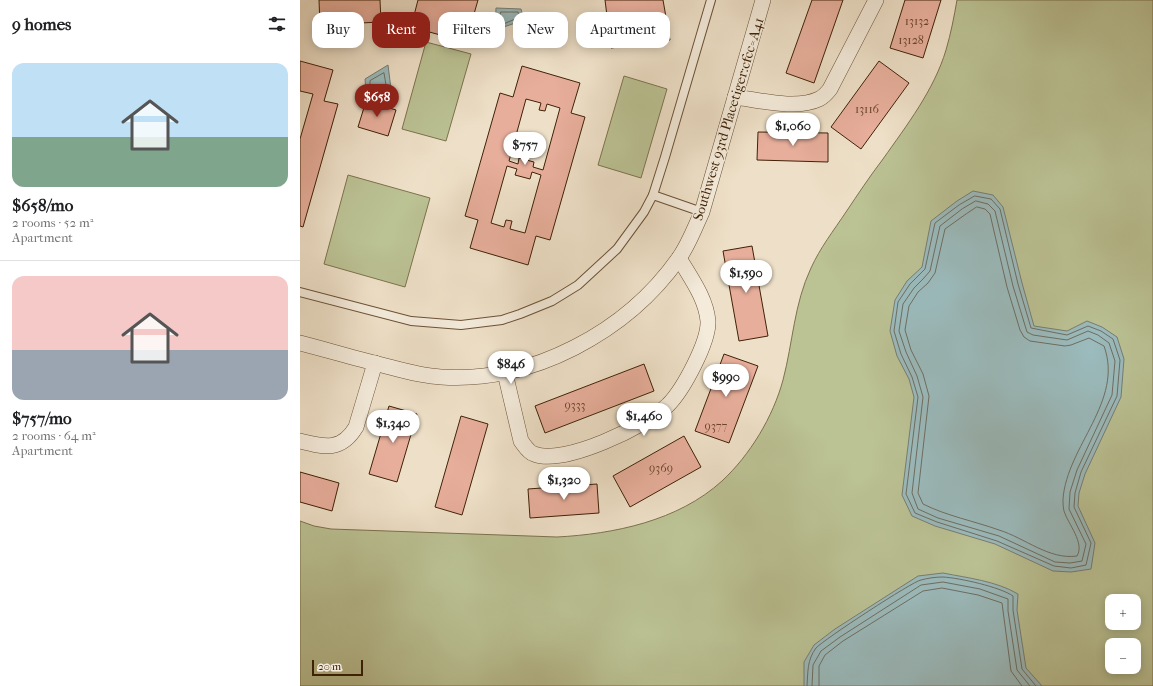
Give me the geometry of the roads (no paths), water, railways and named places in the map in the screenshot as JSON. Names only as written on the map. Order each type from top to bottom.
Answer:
[{"type":"street","name":"Southwest 93rd Placetiger:cfcc=A41","points":[[300,343],[416,374],[463,378],[505,373],[536,365],[582,342],[618,320],[650,292],[679,258],[702,212],[763,0]]},
{"type":"street","points":[[735,97],[785,103],[804,103],[820,99],[830,89],[876,0]]},
{"type":"street","points":[[505,373],[521,441],[533,454],[553,456],[605,442],[659,412],[673,399],[684,383],[707,333],[708,321],[703,301],[679,258]]},
{"type":"street","points":[[300,441],[322,447],[331,447],[341,444],[351,436],[356,427],[375,363]]},
{"type":"lane","points":[[300,292],[411,321],[461,325],[502,320],[540,307],[578,285],[617,249],[644,212],[653,194],[710,0]]},
{"type":"lane","points":[[653,194],[702,212]]},
{"type":"water","points":[[496,8],[521,9],[522,12],[513,12],[513,24],[505,27],[505,12],[496,12]]},
{"type":"water","points":[[388,65],[391,89],[366,92],[365,79]]},
{"type":"water","points":[[973,191],[993,195],[1003,207],[1034,326],[1067,331],[1087,321],[1102,327],[1117,337],[1124,359],[1121,397],[1085,474],[1079,493],[1078,506],[1095,543],[1091,569],[1071,572],[1053,571],[995,544],[935,526],[912,516],[902,495],[914,397],[909,379],[897,356],[890,331],[895,300],[907,281],[922,267],[931,221]]},
{"type":"water","points":[[943,573],[991,583],[1018,594],[1017,610],[1026,668],[1042,686],[804,686],[804,662],[814,645],[835,629],[918,576]]}]
